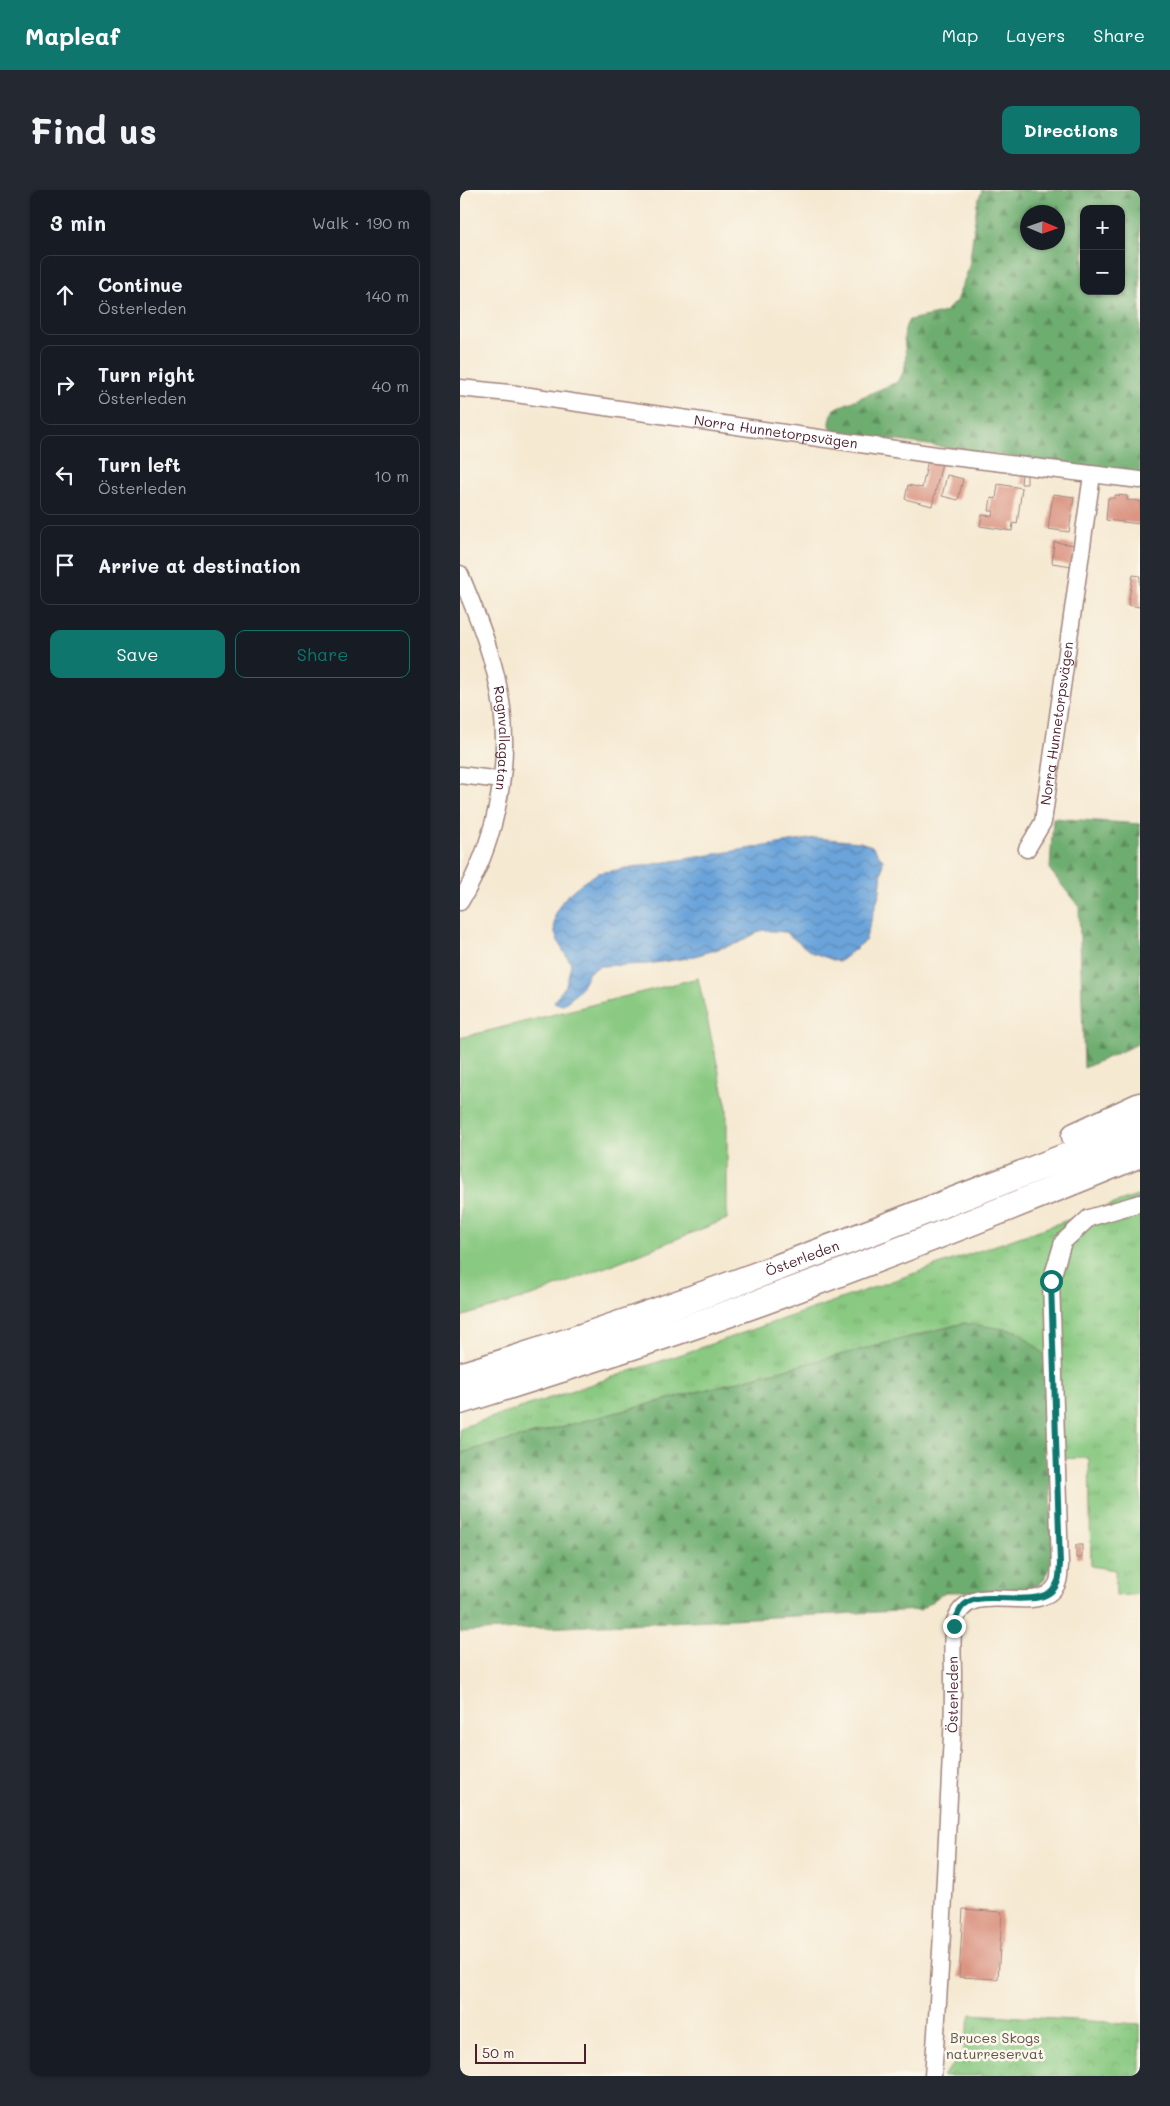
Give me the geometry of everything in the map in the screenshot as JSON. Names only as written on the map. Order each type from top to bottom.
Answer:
[{"type":"main road","points":[[884,1227],[995,1172],[1140,1106]]},
{"type":"main road","name":"Österleden","points":[[460,1376],[515,1360],[721,1289],[1140,1128]]},
{"type":"main road","name":"Österleden","points":[[460,1401],[604,1356],[765,1301],[1017,1204],[1140,1154]]},
{"type":"main road","points":[[1017,1204],[1140,1173]]},
{"type":"street","name":"Norra Hunnetorpsvägen","points":[[460,388],[509,393],[916,452],[1140,480]]},
{"type":"street","name":"Norra Hunnetorpsvägen","points":[[1027,850],[1044,822],[1092,475]]},
{"type":"street","name":"Ragnvallagatan","points":[[460,574],[488,645],[496,675],[502,708],[504,742],[501,780],[485,848],[460,902]]},
{"type":"street","points":[[460,775],[501,780]]},
{"type":"street","name":"Österleden","points":[[933,2076],[954,1709],[954,1626],[960,1610],[968,1602],[980,1599],[1041,1596],[1050,1592],[1058,1581],[1060,1565],[1051,1281],[1063,1242],[1089,1218],[1140,1203]]},
{"type":"green space","points":[[982,190],[1140,190],[1140,474],[833,432],[831,430],[830,421],[834,409],[897,382],[905,366],[904,335],[909,320],[946,311],[956,301],[969,268],[977,204]]},
{"type":"green space","points":[[1053,818],[1140,824],[1140,1043],[1084,1068],[1079,907],[1050,870]]},
{"type":"green space","points":[[698,978],[727,1108],[727,1219],[535,1295],[460,1317],[460,1038]]},
{"type":"green space","points":[[1140,1195],[1140,1594],[1116,1596],[1115,1570],[1091,1566],[1089,1458],[1050,1459],[964,1323],[460,1453],[460,1428],[682,1354]]},
{"type":"green space","points":[[964,1323],[1018,1331],[1047,1357],[1053,1561],[1043,1581],[1029,1591],[945,1592],[920,1610],[460,1632],[460,1453]]},
{"type":"green space","name":"Bruces Skogs naturreservat","points":[[971,2014],[1140,2024],[1140,2076],[942,2076],[962,2055]]},
{"type":"water","points":[[815,838],[860,842],[872,846],[883,860],[880,891],[865,941],[839,962],[811,952],[785,932],[762,930],[738,943],[688,958],[647,964],[600,966],[589,972],[578,991],[567,1002],[562,1005],[554,1002],[566,985],[571,964],[556,936],[554,922],[556,912],[566,896],[590,878],[598,873]]},
{"type":"building","points":[[928,460],[942,463],[932,506],[905,499],[908,485],[922,488]]},
{"type":"building","points":[[1022,474],[1027,475],[1027,484],[1021,484]]},
{"type":"building","points":[[947,475],[963,479],[958,500],[942,496]]},
{"type":"building","points":[[998,484],[1022,488],[1017,524],[1013,523],[1012,531],[980,526],[982,515],[993,516],[994,511],[989,511],[991,498],[996,499]]},
{"type":"building","points":[[1053,494],[1074,497],[1069,532],[1048,529]]},
{"type":"building","points":[[1115,495],[1127,496],[1127,500],[1140,501],[1140,524],[1106,520],[1108,498],[1115,498]]},
{"type":"building","points":[[1054,542],[1075,545],[1072,566],[1052,563]]},
{"type":"building","points":[[1133,575],[1140,576],[1140,607],[1128,605]]},
{"type":"building","points":[[1076,1545],[1082,1545],[1082,1558],[1076,1558]]},
{"type":"building","points":[[963,1909],[1002,1912],[998,1979],[959,1977]]},
{"type":"route","points":[[954,1626],[960,1610],[968,1602],[980,1599],[1044,1596],[1055,1587],[1058,1581],[1060,1565],[1051,1281]]}]
